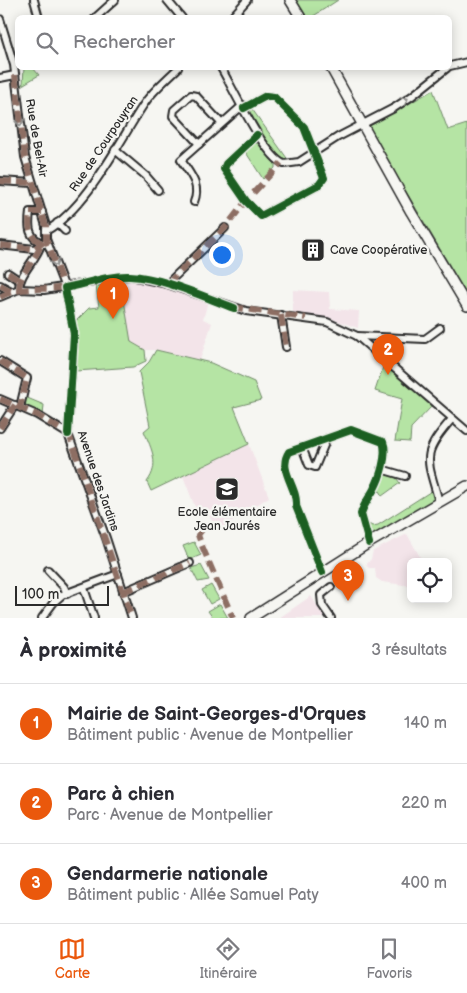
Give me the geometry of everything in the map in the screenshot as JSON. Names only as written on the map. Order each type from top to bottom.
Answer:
[{"type":"street","points":[[34,0],[38,15]]},
{"type":"street","points":[[98,15],[115,0]]},
{"type":"street","points":[[167,0],[180,15]]},
{"type":"street","points":[[234,15],[247,0]]},
{"type":"street","points":[[290,0],[299,15]]},
{"type":"street","name":"Rue de Bel-Air","points":[[0,21],[15,61]]},
{"type":"street","points":[[452,66],[467,62]]},
{"type":"street","name":"Rue de Bel-Air","points":[[15,70],[25,157],[46,231],[43,243],[65,288]]},
{"type":"street","name":"Rue de Courpouyran","points":[[46,231],[57,224],[85,196],[147,100],[176,70]]},
{"type":"street","points":[[222,70],[244,107],[257,135],[273,156],[284,164],[299,162],[315,153],[412,96],[444,70]]},
{"type":"street","points":[[333,70],[407,205],[467,306]]},
{"type":"street","points":[[0,78],[15,75]]},
{"type":"street","points":[[199,144],[173,116],[174,110],[191,95],[195,95],[222,123]]},
{"type":"street","points":[[194,202],[198,193],[196,184],[181,160],[222,123],[244,107],[266,96],[274,97],[304,128],[323,175],[323,182],[261,216],[246,201],[224,169],[226,164],[257,135]]},
{"type":"street","points":[[115,150],[146,176],[158,190]]},
{"type":"street","points":[[0,181],[32,183]]},
{"type":"street","points":[[42,212],[30,212],[28,230],[37,242],[43,243]]},
{"type":"street","points":[[57,224],[65,231]]},
{"type":"street","points":[[167,284],[225,228]]},
{"type":"street","points":[[0,245],[29,249],[43,243]]},
{"type":"street","points":[[18,289],[20,281],[43,243]]},
{"type":"street","points":[[8,273],[20,281]]},
{"type":"street","points":[[0,297],[18,289],[44,290],[65,288],[125,276],[150,278],[234,308],[327,322],[357,336],[467,431]]},
{"type":"street","points":[[0,285],[11,291]]},
{"type":"street","name":"Avenue des Jardins","points":[[65,288],[74,334],[68,434],[132,618]]},
{"type":"street","points":[[281,315],[286,348]]},
{"type":"street","points":[[357,336],[425,339],[440,328]]},
{"type":"street","points":[[0,361],[27,378],[18,406],[0,428]]},
{"type":"street","points":[[0,399],[18,406],[68,434]]},
{"type":"street","points":[[438,502],[429,466],[430,448],[452,419]]},
{"type":"street","points":[[322,572],[296,506],[297,496],[284,464],[290,452],[351,430],[379,439],[385,449],[381,469],[375,488],[361,511],[369,543]]},
{"type":"street","points":[[302,447],[309,465],[315,467],[327,438]]},
{"type":"street","points":[[381,469],[405,476]]},
{"type":"street","points":[[251,618],[369,543],[467,486]]},
{"type":"street","points":[[123,592],[190,563]]},
{"type":"street","points":[[48,570],[64,587],[67,594]]},
{"type":"street","points":[[42,618],[58,598],[118,574]]},
{"type":"street","points":[[331,587],[321,595],[320,599],[331,618]]},
{"type":"street","points":[[84,588],[94,618]]},
{"type":"shaded area","points":[[139,280],[208,302],[203,319],[212,323],[200,360],[156,350],[145,350],[131,342],[121,282]]},
{"type":"shaded area","points":[[293,290],[329,292],[330,309],[359,311],[358,328],[332,319],[293,313]]},
{"type":"shaded area","name":"Ecole élémentaire Jean Jaurés","points":[[249,444],[269,497],[217,531],[206,509],[200,512],[195,507],[183,476]]},
{"type":"shaded area","points":[[407,534],[421,558],[407,558],[407,585],[382,582],[376,578],[375,568],[369,568],[366,565],[371,559],[373,551]]},
{"type":"shaded area","points":[[311,596],[325,618],[279,618]]},
{"type":"green space","points":[[295,0],[338,0],[315,15],[306,15]]},
{"type":"green space","points":[[24,70],[35,70],[39,75],[19,87],[23,83]]},
{"type":"green space","points":[[433,90],[448,130],[467,124],[467,295],[368,127]]},
{"type":"green space","points":[[252,109],[289,161],[276,155],[265,142],[249,112]]},
{"type":"green space","points":[[258,143],[275,164],[275,168],[263,179],[245,151],[253,144]]},
{"type":"green space","points":[[121,282],[131,342],[145,350],[146,361],[133,367],[76,371],[76,321],[89,308],[99,307],[96,286]]},
{"type":"green space","points":[[156,350],[211,363],[254,382],[261,400],[234,407],[249,444],[151,491],[147,482],[151,476],[154,463],[150,445],[144,431],[150,426],[139,372],[149,362]]},
{"type":"green space","points":[[384,364],[432,406],[411,428],[410,442],[395,441],[402,399],[375,391]]},
{"type":"green space","points":[[25,397],[44,405],[43,416],[26,407]]},
{"type":"green space","points":[[383,474],[393,474],[400,483],[382,496],[378,489]]},
{"type":"green space","points":[[433,490],[436,500],[375,536],[370,535],[366,522],[372,526],[378,525]]},
{"type":"green space","points":[[194,542],[201,555],[189,560],[183,546]]},
{"type":"green space","points":[[201,565],[209,580],[198,582],[191,568]]},
{"type":"green space","points":[[211,585],[219,599],[210,604],[202,590]]},
{"type":"green space","points":[[220,604],[228,618],[213,618],[208,611]]},
{"type":"marked path","points":[[15,75],[25,157],[46,226],[46,239],[66,292]]},
{"type":"marked path","points":[[167,284],[225,228],[246,201],[281,163]]},
{"type":"marked path","points":[[0,181],[32,183]]},
{"type":"marked path","points":[[42,212],[30,212],[29,227],[35,239],[44,244]]},
{"type":"marked path","points":[[0,245],[34,249],[44,242]]},
{"type":"marked path","points":[[19,289],[24,273],[40,247]]},
{"type":"marked path","points":[[8,273],[20,281]]},
{"type":"marked path","points":[[0,285],[11,291]]},
{"type":"marked path","points":[[0,297],[16,291],[68,287]]},
{"type":"marked path","points":[[232,307],[306,318]]},
{"type":"marked path","points":[[281,315],[286,347]]},
{"type":"marked path","points":[[0,361],[27,378],[20,407]]},
{"type":"marked path","points":[[0,399],[37,415],[68,434]]},
{"type":"marked path","points":[[0,428],[15,405]]},
{"type":"marked path","points":[[68,431],[132,618]]},
{"type":"marked path","points":[[202,530],[198,535],[233,618]]},
{"type":"marked path","points":[[123,592],[190,563]]},
{"type":"cycle path","points":[[244,108],[266,96],[274,97],[304,127],[324,178],[319,185],[261,216],[246,201],[224,169],[226,164],[257,135]]},
{"type":"cycle path","points":[[68,434],[74,334],[65,288],[114,277],[142,277],[182,288],[234,308]]},
{"type":"cycle path","points":[[322,572],[296,506],[294,492],[286,472],[285,465],[289,452],[351,430],[383,442],[385,453],[381,472],[361,514],[369,543]]},
{"type":"place","name":"Cave Coopérative","points":[[313,250]]},
{"type":"place","name":"Mairie de Saint-Georges-d'Orques","points":[[113,319]]},
{"type":"place","name":"Parc à chien","points":[[388,375]]},
{"type":"place","name":"Ecole élémentaire Jean Jaurés","points":[[227,489]]},
{"type":"place","name":"Gendarmerie nationale","points":[[348,601]]}]
